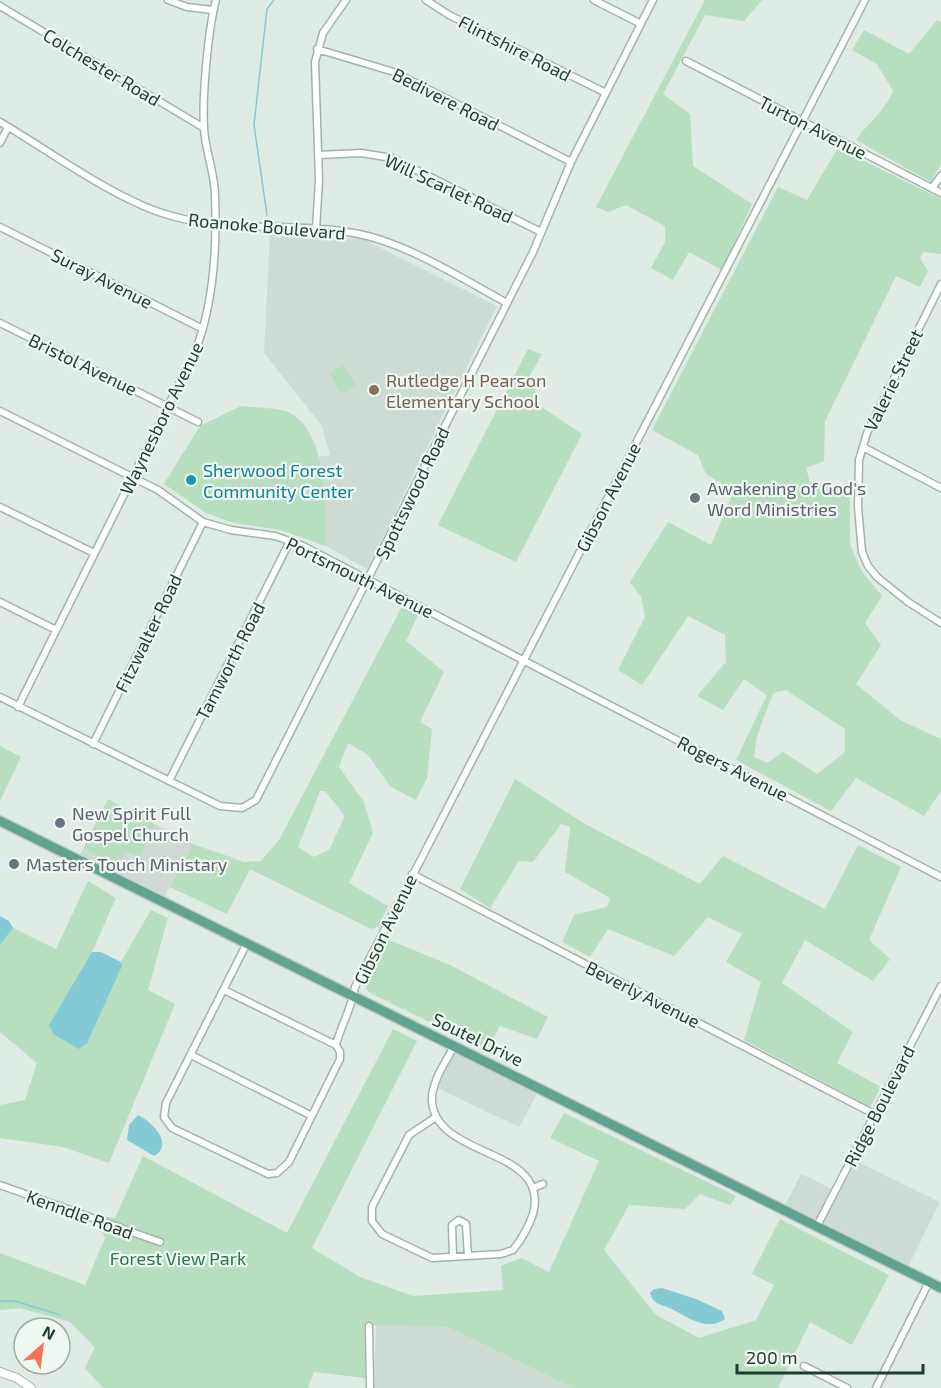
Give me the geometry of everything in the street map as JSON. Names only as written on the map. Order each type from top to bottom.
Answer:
[{"type":"main road","name":"Soutel Drive","points":[[0,821],[941,1288]]},
{"type":"street","points":[[168,0],[188,7],[213,10]]},
{"type":"street","name":"Waynesboro Avenue","points":[[18,706],[168,406],[203,329],[210,293],[215,224],[214,182],[204,128],[213,10],[216,0]]},
{"type":"street","points":[[316,229],[318,155],[315,80],[317,50],[327,25],[346,0]]},
{"type":"street","name":"Flintshire Road","points":[[426,0],[449,15],[606,93]]},
{"type":"street","points":[[594,0],[641,24]]},
{"type":"street","name":"Spottswood Road","points":[[0,697],[228,808],[242,808],[256,800],[507,303],[571,162],[652,0]]},
{"type":"street","name":"Gibson Avenue","points":[[191,1055],[166,1103],[164,1117],[172,1128],[250,1167],[268,1174],[277,1173],[289,1162],[340,1059],[340,1052],[336,1045],[354,996],[355,987],[865,0]]},
{"type":"street","name":"Colchester Road","points":[[0,6],[204,128]]},
{"type":"street","name":"Bedivere Road","points":[[317,50],[394,72],[571,162]]},
{"type":"street","name":"Turton Avenue","points":[[686,61],[941,193]]},
{"type":"street","name":"Roanoke Boulevard","points":[[0,122],[143,206],[172,217],[215,224],[316,229],[357,234],[391,244],[507,303]]},
{"type":"street","points":[[0,143],[8,127]]},
{"type":"street","name":"Will Scarlet Road","points":[[318,155],[361,153],[392,158],[541,232]]},
{"type":"street","points":[[932,188],[941,176]]},
{"type":"street","name":"Suray Avenue","points":[[0,227],[203,329]]},
{"type":"street","name":"Valerie Street","points":[[941,284],[872,418],[859,460],[858,507],[865,560],[877,577],[941,623]]},
{"type":"street","name":"Bristol Avenue","points":[[0,323],[198,422]]},
{"type":"street","name":"Portsmouth Avenue","points":[[0,411],[158,490],[203,522],[290,541],[524,660]]},
{"type":"street","points":[[863,447],[941,488]]},
{"type":"street","points":[[0,507],[94,554]]},
{"type":"street","name":"Fitzwalter Road","points":[[93,744],[203,522]]},
{"type":"street","name":"Tamworth Road","points":[[169,781],[290,541]]},
{"type":"street","points":[[0,602],[56,630]]},
{"type":"street","name":"Rogers Avenue","points":[[524,660],[941,877]]},
{"type":"street","name":"Beverly Avenue","points":[[412,874],[874,1114]]},
{"type":"street","points":[[247,943],[191,1055],[312,1116]]},
{"type":"street","name":"Ridge Boulevard","points":[[817,1226],[941,986]]},
{"type":"street","points":[[224,990],[336,1045]]},
{"type":"street","points":[[436,1117],[409,1135],[372,1208],[372,1221],[382,1234],[432,1258],[501,1254],[513,1250],[534,1210],[533,1188],[529,1180],[513,1165],[453,1135],[436,1117],[432,1093],[454,1046]]},
{"type":"street","name":"Kenndle Road","points":[[0,1185],[160,1242]]},
{"type":"street","points":[[533,1188],[543,1185]]},
{"type":"street","points":[[453,1257],[452,1225],[459,1220],[466,1224],[468,1256]]},
{"type":"street","points":[[876,1388],[929,1282]]},
{"type":"street","points":[[369,1326],[370,1388]]},
{"type":"street","points":[[804,1366],[847,1388]]},
{"type":"street","points":[[0,1372],[17,1378],[31,1388]]},
{"type":"shaded area","name":"Rutledge H Pearson Elementary School","points":[[270,234],[363,239],[497,306],[367,569],[326,546],[319,457],[330,455],[322,426],[264,353]]},
{"type":"shaded area","points":[[155,824],[193,844],[165,896],[80,854],[83,849],[118,866],[126,851],[139,856]]},
{"type":"shaded area","points":[[455,1053],[537,1094],[519,1127],[437,1088]]},
{"type":"shaded area","points":[[854,1160],[940,1202],[909,1265],[786,1204],[801,1174],[838,1192]]},
{"type":"shaded area","points":[[376,1325],[448,1327],[573,1388],[374,1388]]},
{"type":"green space","points":[[705,0],[762,0],[744,21],[705,15],[663,94],[690,114],[693,166],[752,204],[722,270],[689,252],[673,280],[651,268],[665,242],[665,226],[626,205],[608,212],[596,207]]},
{"type":"green space","points":[[937,20],[941,22],[941,164],[931,182],[856,140],[885,106],[893,91],[877,64],[852,50],[864,30],[909,54]]},
{"type":"green space","points":[[838,148],[941,199],[941,254],[923,252],[920,258],[928,271],[920,287],[896,276],[825,421],[824,461],[806,468],[810,482],[850,487],[850,544],[861,570],[882,596],[865,623],[881,645],[856,684],[900,720],[941,739],[941,791],[924,816],[856,778],[831,811],[736,760],[767,695],[744,679],[723,710],[697,696],[726,662],[725,635],[688,616],[642,685],[618,670],[645,617],[641,597],[630,582],[668,522],[711,545],[734,491],[706,474],[698,455],[652,430],[778,187],[807,200]],"holes":[[[786,690],[845,729],[845,752],[817,774],[783,752],[767,763],[754,757],[757,736],[773,693]]]},
{"type":"green space","points":[[528,349],[542,354],[530,375],[540,406],[582,434],[516,562],[438,525]]},
{"type":"green space","points":[[343,364],[356,385],[342,394],[329,373]]},
{"type":"green space","points":[[241,406],[271,408],[288,412],[301,422],[311,436],[322,472],[326,546],[280,530],[230,522],[206,513],[164,484],[200,426]]},
{"type":"green space","points":[[402,607],[418,615],[406,641],[444,672],[420,722],[432,729],[427,778],[416,800],[391,787],[367,754],[348,743],[339,767],[364,802],[373,833],[349,883],[388,906],[379,926],[371,929],[250,869],[227,914],[170,887],[193,844],[244,862],[261,861],[279,840]],"holes":[[[320,791],[325,791],[345,816],[329,850],[314,857],[298,847]]]},
{"type":"green space","points":[[0,746],[21,757],[0,801]]},
{"type":"green space","points":[[515,779],[585,824],[700,884],[723,856],[825,909],[858,845],[901,867],[869,940],[890,959],[873,981],[805,940],[782,983],[853,1032],[837,1063],[881,1087],[870,1107],[744,1040],[761,982],[726,962],[742,934],[708,917],[674,956],[608,929],[590,957],[562,942],[574,915],[607,907],[610,898],[565,872],[570,827],[561,824],[533,862],[519,861],[490,908],[460,889]]},
{"type":"green space","points":[[108,799],[155,824],[139,857],[126,851],[118,866],[83,849]]},
{"type":"green space","points":[[88,881],[116,898],[92,952],[122,967],[121,962],[151,910],[168,918],[148,990],[175,1004],[109,1163],[63,1147],[0,1138],[0,1105],[25,1100],[37,1063],[0,1032],[0,945],[13,928],[56,949]]},
{"type":"green space","points":[[389,940],[450,965],[548,1017],[537,1039],[500,1026],[487,1050],[372,994],[366,989],[368,976]]},
{"type":"green space","name":"Forest View Park","points":[[393,1029],[417,1041],[312,1248],[360,1277],[413,1296],[503,1290],[501,1266],[521,1258],[549,1272],[599,1161],[550,1138],[564,1113],[736,1196],[730,1205],[700,1194],[685,1209],[629,1205],[604,1250],[656,1315],[699,1338],[756,1320],[774,1285],[752,1274],[780,1219],[889,1275],[852,1345],[810,1322],[778,1388],[573,1388],[448,1327],[366,1325],[365,1378],[314,1372],[308,1388],[103,1388],[85,1368],[95,1348],[72,1324],[72,1316],[49,1316],[20,1308],[0,1310],[0,1253],[85,1285],[105,1238],[99,1224],[102,1216],[115,1218],[143,1156],[287,1233]]},
{"type":"water","points":[[0,916],[9,921],[13,928],[0,945]]},
{"type":"water","points":[[92,952],[101,952],[121,962],[122,966],[87,1043],[79,1049],[53,1034],[49,1025]]},
{"type":"water","points":[[138,1115],[155,1128],[162,1140],[160,1151],[154,1156],[127,1140],[129,1125]]},
{"type":"water","points":[[662,1288],[696,1299],[722,1311],[725,1319],[718,1323],[704,1324],[659,1304],[650,1293],[654,1289]]},
{"type":"waterway","points":[[267,215],[254,125],[267,9],[274,0]]},
{"type":"waterway","points":[[0,1301],[15,1301],[60,1315]]},
{"type":"place","name":"Rutledge H Pearson Elementary School","points":[[374,390]]},
{"type":"place","name":"Sherwood Forest Community Center","points":[[191,480]]},
{"type":"place","name":"Awakening of God's Word Ministries","points":[[695,498]]},
{"type":"place","name":"New Spirit Full Gospel Church","points":[[60,823]]},
{"type":"place","name":"Masters Touch Ministary","points":[[14,864]]}]
